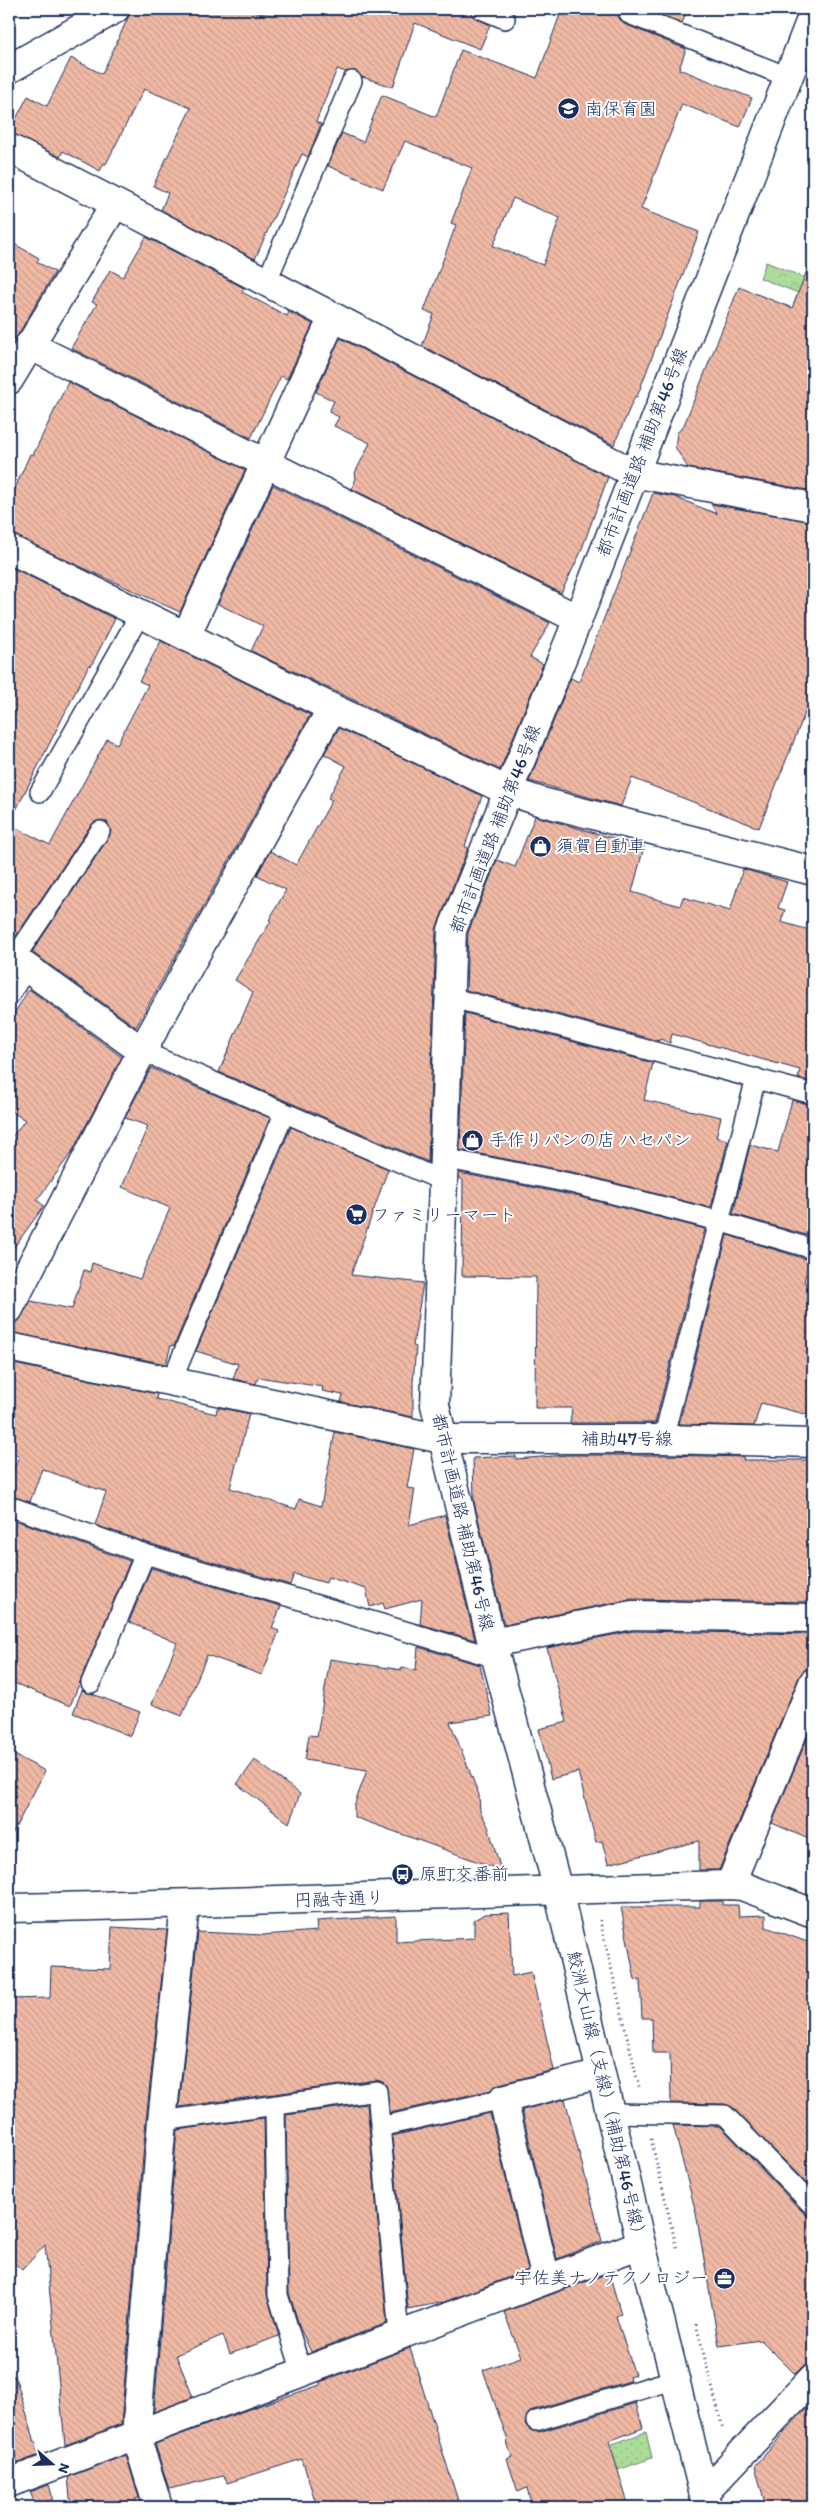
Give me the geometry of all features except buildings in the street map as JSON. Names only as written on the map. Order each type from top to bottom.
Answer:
[{"type":"street","points":[[9,69],[115,9]]},
{"type":"street","name":"都市計画道路 補助第46号線","points":[[558,1890],[494,1651],[435,1405],[452,930],[578,619],[788,77],[810,29]]},
{"type":"street","points":[[9,148],[633,473],[813,507]]},
{"type":"street","points":[[9,380],[115,204]]},
{"type":"street","points":[[186,636],[333,317]]},
{"type":"street","points":[[29,345],[578,619]]},
{"type":"street","points":[[9,549],[332,708],[508,791],[542,802],[799,870],[813,871]]},
{"type":"street","points":[[9,1309],[142,1051],[332,708]]},
{"type":"street","points":[[16,961],[142,1051]]},
{"type":"street","name":"補助47号線","points":[[9,1347],[172,1380],[442,1439],[663,1438],[813,1443]]},
{"type":"street","points":[[494,1651],[632,1615],[813,1618]]},
{"type":"street","points":[[730,1885],[813,1683]]},
{"type":"street","name":"円融寺通り","points":[[9,1908],[185,1905],[730,1885],[742,1886],[813,1913]]},
{"type":"street","name":"鮫洲大山線（支線）（補助第46号線）","points":[[558,1890],[610,2113],[706,2500]]},
{"type":"street","points":[[158,2507],[136,2435],[162,2121],[185,1905]]},
{"type":"street","points":[[546,2280],[503,2099],[601,2074]]},
{"type":"street","points":[[9,2484],[642,2244]]},
{"type":"street","points":[[706,2500],[732,2464],[813,2378]]},
{"type":"lane","points":[[481,9],[505,19]]},
{"type":"lane","points":[[629,14],[788,77]]},
{"type":"lane","points":[[266,283],[352,81]]},
{"type":"lane","points":[[40,792],[140,614]]},
{"type":"lane","points":[[9,996],[16,961],[100,830]]},
{"type":"lane","points":[[449,998],[813,1094]]},
{"type":"lane","points":[[142,1051],[284,1114],[443,1170],[575,1184],[718,1221],[813,1249]]},
{"type":"lane","points":[[663,1438],[756,1078]]},
{"type":"lane","points":[[172,1380],[284,1114]]},
{"type":"lane","points":[[9,1506],[145,1554],[494,1651]]},
{"type":"lane","points":[[91,1683],[145,1554]]},
{"type":"lane","points":[[162,2121],[377,2091],[399,2335]]},
{"type":"lane","points":[[380,2127],[503,2099]]},
{"type":"lane","points":[[274,2105],[278,2295],[302,2373]]},
{"type":"lane","points":[[610,2113],[725,2115],[813,2206]]},
{"type":"lane","points":[[536,2421],[676,2379]]},
{"type":"path","points":[[694,2320],[732,2464]]},
{"type":"green space","points":[[766,262],[813,281],[813,299],[760,278]]},
{"type":"green space","points":[[646,2432],[652,2458],[609,2473],[601,2448]]},
{"type":"place","name":"南保育園","points":[[569,109]]},
{"type":"place","name":"須賀自動車","points":[[540,846]]},
{"type":"place","name":"手作りパンの店 ハセパン","points":[[473,1140]]},
{"type":"place","name":"ファミリーマート","points":[[356,1215]]},
{"type":"place","name":"原町交番前","points":[[403,1874]]},
{"type":"place","name":"宇佐美ナノテクノロジー","points":[[724,2278]]}]
